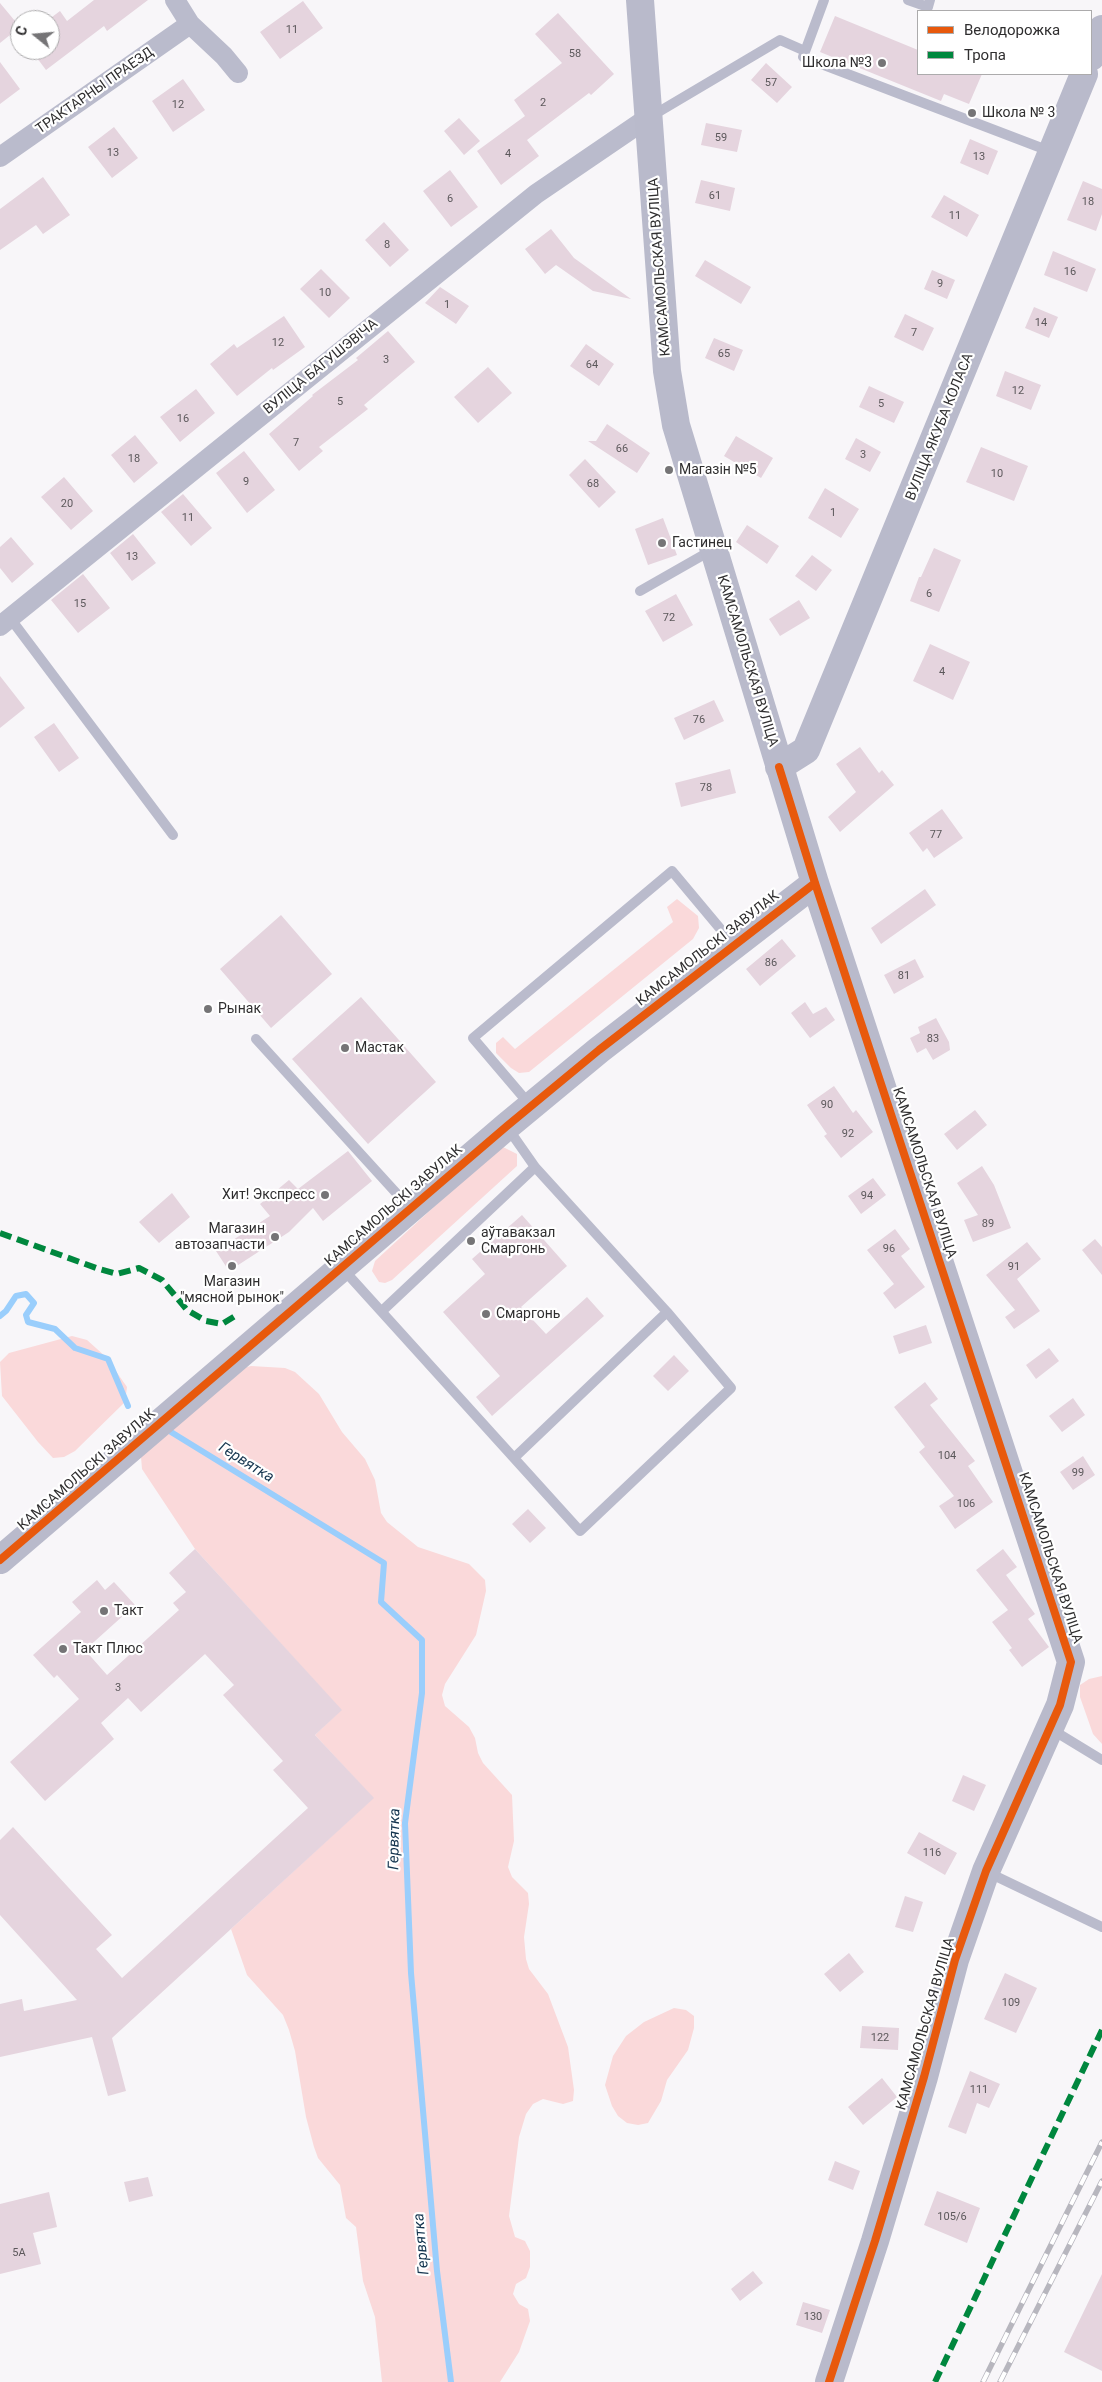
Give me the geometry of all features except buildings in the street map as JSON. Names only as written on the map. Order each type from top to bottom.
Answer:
[{"type":"street","points":[[176,0],[190,24],[224,56],[238,73]]},
{"type":"street","name":"КАМСАМОЛЬСКАЯ ВУЛІЦА","points":[[640,0],[667,371],[676,425],[814,883],[1071,1662],[1060,1704],[986,1871],[955,1960],[905,2141],[828,2382]]},
{"type":"street","name":"ТРАКТАРНЫ ПРАЕЗД","points":[[0,157],[190,24]]},
{"type":"street","points":[[1092,54],[1102,29]]},
{"type":"street","name":"ВУЛІЦА ЯКУБА КОЛАСА","points":[[780,767],[806,750],[1084,75]]},
{"type":"street","name":"ВУЛІЦА БАГУШЭВІЧА","points":[[5,622],[536,194],[649,117]]},
{"type":"street","name":"КАМСАМОЛЬСКІ ЗАВУЛАК","points":[[0,1560],[409,1208],[531,1106],[814,883]]},
{"type":"lane","points":[[824,0],[803,56],[1053,152]]},
{"type":"lane","points":[[908,0],[928,7],[930,0]]},
{"type":"lane","points":[[649,117],[780,40],[805,51]]},
{"type":"lane","points":[[640,591],[712,549]]},
{"type":"lane","points":[[5,622],[173,835]]},
{"type":"lane","points":[[531,1106],[473,1038],[672,871],[734,945]]},
{"type":"lane","points":[[256,1039],[409,1208]]},
{"type":"lane","points":[[341,1268],[382,1311],[580,1532],[731,1388],[667,1312],[535,1166],[507,1126]]},
{"type":"lane","points":[[382,1311],[535,1166]]},
{"type":"lane","points":[[514,1458],[667,1312]]},
{"type":"lane","points":[[1050,1729],[1102,1760]]},
{"type":"lane","points":[[986,1871],[1102,1927]]},
{"type":"shaded area","points":[[677,899],[698,916],[699,928],[693,939],[529,1072],[519,1073],[496,1053],[496,1043],[503,1037],[515,1049],[673,922],[667,907]]},
{"type":"shaded area","points":[[503,1147],[517,1154],[517,1166],[392,1280],[385,1283],[379,1282],[372,1271],[375,1261],[498,1148]]},
{"type":"shaded area","points":[[72,1336],[87,1340],[106,1357],[127,1387],[125,1402],[75,1451],[64,1457],[53,1458],[2,1396],[0,1362],[9,1353]]},
{"type":"shaded area","points":[[251,1366],[285,1368],[295,1372],[319,1394],[342,1432],[365,1459],[375,1480],[381,1513],[387,1522],[418,1547],[469,1564],[485,1580],[486,1591],[476,1635],[445,1684],[442,1695],[445,1706],[469,1727],[475,1738],[478,1753],[483,1763],[512,1795],[514,1841],[508,1867],[512,1877],[528,1893],[529,1904],[524,1937],[526,1959],[529,1969],[548,1994],[568,2047],[574,2090],[573,2101],[563,2104],[543,2099],[533,2104],[526,2114],[519,2137],[509,2216],[515,2237],[525,2241],[530,2251],[530,2267],[526,2278],[516,2284],[513,2294],[519,2304],[528,2309],[530,2321],[519,2352],[500,2382],[382,2382],[375,2317],[363,2281],[356,2227],[346,2218],[340,2185],[318,2158],[314,2147],[306,2117],[295,2051],[283,2015],[247,1975],[231,1929],[373,1798],[315,1735],[341,1710],[195,1549],[142,1469],[141,1457],[230,1371]]},
{"type":"shaded area","points":[[1102,1676],[1102,1744],[1093,1734],[1080,1697],[1080,1685],[1089,1679]]},
{"type":"shaded area","points":[[674,2008],[686,2010],[694,2016],[694,2028],[688,2050],[667,2080],[661,2101],[648,2123],[638,2125],[627,2123],[618,2116],[612,2106],[605,2085],[613,2056],[626,2036],[644,2022]]},
{"type":"waterway","name":"Гервятка","points":[[0,1316],[6,1311],[16,1296],[26,1294],[34,1303],[26,1315],[28,1322],[55,1329],[75,1348],[108,1359],[128,1406]]},
{"type":"waterway","name":"Гервятка","points":[[171,1432],[384,1563],[381,1602],[422,1640],[422,1693],[405,1823],[411,1973],[437,2271],[451,2382]]},
{"type":"railway","points":[[983,2382],[1102,2142]]},
{"type":"railway","points":[[1000,2382],[1102,2181]]},
{"type":"marked path","points":[[0,1233],[117,1274],[139,1268],[162,1280],[187,1310],[206,1321],[222,1324],[235,1316]]},
{"type":"marked path","points":[[935,2382],[1102,2030]]},
{"type":"cycle path","points":[[779,767],[815,883],[1071,1662],[1060,1705],[986,1871],[955,1960],[924,2077],[875,2241],[829,2382]]},
{"type":"cycle path","points":[[0,1560],[507,1126],[599,1050],[815,883]]},
{"type":"place","name":"Школа №3","points":[[882,63]]},
{"type":"place","name":"Школа № 3","points":[[972,113]]},
{"type":"place","name":"Магазін №5","points":[[669,470]]},
{"type":"place","name":"Гастинец","points":[[662,543]]},
{"type":"place","name":"Рынак","points":[[208,1009]]},
{"type":"place","name":"Мастак","points":[[345,1048]]},
{"type":"place","name":"Хит! Экспресс","points":[[325,1195]]},
{"type":"place","name":"Магазин автозапчасти","points":[[275,1237]]},
{"type":"place","name":"аўтавакзал Смаргонь","points":[[471,1241]]},
{"type":"place","name":"Магазин \"мясной рынок\"","points":[[232,1266]]},
{"type":"place","name":"Смаргонь","points":[[486,1314]]},
{"type":"place","name":"Такт","points":[[104,1611]]},
{"type":"place","name":"Такт Плюс","points":[[63,1649]]}]
